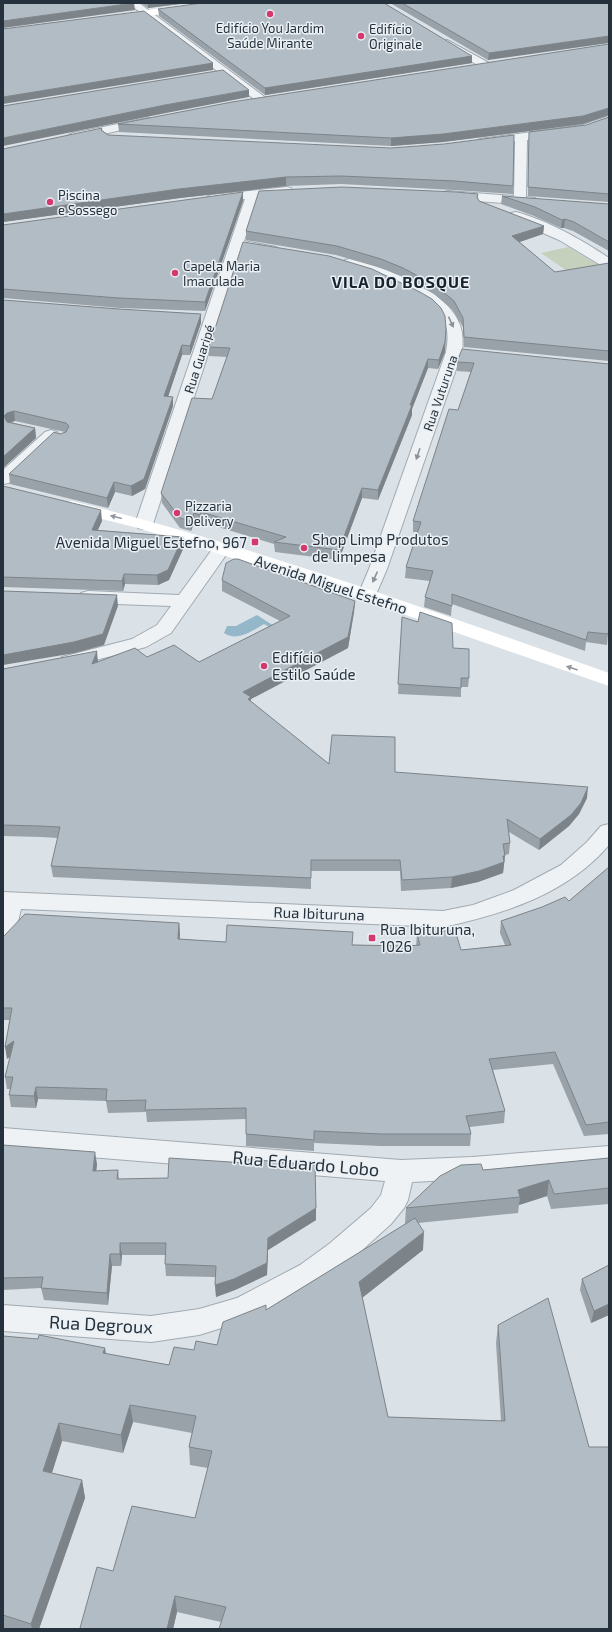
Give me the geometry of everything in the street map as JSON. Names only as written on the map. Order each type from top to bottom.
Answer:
[{"type":"street","points":[[132,3],[225,73],[266,100],[247,103]]},
{"type":"street","points":[[107,18],[222,3]]},
{"type":"street","points":[[439,38],[489,65],[470,68]]},
{"type":"street","points":[[210,76],[225,73]]},
{"type":"street","points":[[64,139],[159,119]]},
{"type":"street","points":[[472,144],[585,128],[609,119]]},
{"type":"street","points":[[79,136],[123,138]]},
{"type":"street","points":[[520,200],[521,137]]},
{"type":"street","points":[[202,200],[252,194],[300,191]]},
{"type":"street","name":"Rua Guaripé","points":[[144,524],[205,318],[236,244],[252,194]]},
{"type":"street","points":[[439,194],[542,202]]},
{"type":"street","points":[[454,195],[494,208],[564,237],[587,249],[609,264]]},
{"type":"street","points":[[236,244],[281,251]]},
{"type":"street","name":"Rua Vuturuna","points":[[340,261],[364,267],[400,281],[436,303],[448,316],[455,329],[462,352],[367,595]]},
{"type":"street","points":[[3,479],[58,436],[30,430]]},
{"type":"street","name":"Avenida Miguel Estefno","points":[[55,502],[144,524],[222,548],[367,595],[609,680]]},
{"type":"street","points":[[55,664],[140,643],[164,629],[222,548]]},
{"type":"street","points":[[74,597],[184,601]]},
{"type":"street","name":"Rua Ibituruna","points":[[7,900],[443,919],[476,912],[522,896],[569,870],[595,847],[609,831]]},
{"type":"street","points":[[3,934],[7,900]]},
{"type":"street","name":"Rua Eduardo Lobo","points":[[3,1139],[402,1171],[472,1168],[609,1157]]},
{"type":"street","name":"Rua Degroux","points":[[3,1318],[150,1329],[199,1322],[244,1309],[310,1274],[339,1253],[381,1216],[394,1200],[402,1171]]},
{"type":"green space","points":[[568,247],[600,266],[570,273],[541,253]]},
{"type":"water","points":[[257,615],[288,635],[299,645],[264,624],[239,636],[224,633],[227,626],[236,626]]},
{"type":"building","points":[[3,3],[134,3],[3,21]]},
{"type":"building","points":[[202,3],[384,3],[472,56],[265,88],[158,9]]},
{"type":"building","points":[[402,3],[609,3],[609,36],[489,53]]},
{"type":"building","points":[[144,11],[213,63],[3,97],[3,29]]},
{"type":"building","points":[[609,44],[609,108],[583,116],[443,134],[391,138],[118,124],[232,102]]},
{"type":"building","points":[[223,70],[249,90],[165,105],[3,138],[3,106]]},
{"type":"building","points":[[609,117],[609,194],[528,187],[529,132],[586,125]]},
{"type":"building","points":[[102,128],[101,130],[108,135],[391,148],[444,144],[514,135],[513,186],[455,181],[341,176],[286,177],[179,189],[3,214],[3,149]]},
{"type":"building","points":[[342,187],[478,194],[477,197],[479,201],[544,226],[512,236],[555,272],[609,263],[609,351],[464,337],[463,318],[454,301],[435,285],[403,268],[381,259],[337,246],[246,231],[259,191]]},
{"type":"building","points":[[243,192],[205,302],[119,298],[3,289],[3,225]]},
{"type":"building","points":[[502,196],[609,204],[609,242],[574,222],[565,219],[562,220],[535,207]]},
{"type":"building","points":[[243,242],[329,256],[372,269],[432,299],[441,308],[445,316],[445,342],[439,360],[428,359],[410,405],[412,405],[378,490],[362,488],[339,550],[274,542],[286,537],[201,512],[200,515],[194,513],[190,521],[180,518],[161,493],[192,398],[212,399],[230,348],[209,347]]},
{"type":"building","points":[[3,300],[201,314],[190,346],[182,345],[164,396],[173,397],[144,479],[131,486],[114,482],[107,498],[9,474],[54,432],[60,434],[66,432],[69,426],[66,423],[14,411],[7,413],[4,416],[7,422],[35,428],[3,457]]},
{"type":"building","points":[[462,349],[609,364],[608,634],[588,632],[586,640],[452,594],[452,606],[425,597],[433,571],[406,567],[421,522],[413,521],[449,409],[458,410],[474,363],[457,362]]},
{"type":"building","points":[[3,486],[101,510],[92,530],[183,537],[168,570],[157,575],[124,574],[122,581],[3,577]]},
{"type":"building","points":[[234,559],[238,559],[355,601],[348,637],[243,692],[251,697],[248,699],[329,764],[332,735],[395,737],[395,772],[588,787],[581,803],[571,815],[540,839],[507,819],[510,843],[503,844],[505,856],[503,856],[504,862],[479,871],[452,877],[402,880],[400,860],[311,860],[311,878],[51,866],[60,827],[3,825],[3,669],[97,651],[92,664],[135,648],[147,657],[174,645],[199,662],[290,616],[222,580],[226,563]]},
{"type":"building","points":[[3,591],[117,595],[103,634],[74,642],[3,655]]},
{"type":"building","points":[[420,612],[452,623],[453,648],[469,649],[469,678],[461,678],[461,688],[398,684],[402,617],[418,622]]},
{"type":"building","points":[[609,867],[609,1122],[586,1125],[555,1052],[489,1059],[505,1111],[466,1116],[471,1134],[382,1134],[314,1131],[314,1140],[246,1134],[246,1108],[145,1110],[146,1100],[106,1101],[107,1089],[36,1087],[34,1096],[9,1095],[13,1077],[5,1077],[14,1041],[5,1047],[12,1008],[3,1008],[3,937],[25,914],[179,923],[178,939],[226,942],[227,925],[353,932],[352,945],[420,945],[417,934],[455,930],[461,950],[511,945],[501,921],[542,907],[565,897],[569,901]]},
{"type":"building","points":[[3,1145],[95,1152],[93,1171],[118,1170],[117,1179],[168,1178],[169,1158],[246,1163],[246,1159],[315,1165],[316,1208],[268,1238],[267,1263],[234,1279],[215,1285],[216,1266],[165,1264],[166,1243],[120,1243],[120,1254],[110,1254],[107,1293],[41,1288],[43,1277],[3,1278]]},
{"type":"building","points":[[609,1158],[609,1188],[554,1194],[549,1180],[518,1190],[520,1197],[406,1208],[440,1176],[461,1165],[481,1164],[483,1170]]},
{"type":"building","points":[[415,1218],[424,1232],[359,1282],[388,1417],[505,1421],[498,1325],[548,1298],[589,1447],[609,1447],[609,1629],[219,1629],[226,1607],[175,1596],[167,1629],[82,1629],[80,1628],[97,1567],[113,1571],[132,1506],[195,1518],[212,1451],[189,1447],[196,1416],[130,1405],[121,1435],[59,1423],[43,1471],[82,1480],[31,1624],[3,1615],[3,1336],[38,1339],[39,1335],[105,1348],[103,1353],[169,1365],[174,1347],[194,1350],[196,1341],[217,1345],[223,1322],[266,1305],[266,1310]]},
{"type":"building","points":[[609,1265],[609,1304],[594,1311],[582,1279]]},
{"type":"place","name":"Edifício You Jardim Saúde Mirante","points":[[270,14]]},
{"type":"place","name":"Edifício Originale","points":[[361,36]]},
{"type":"place","name":"Piscina e Sossego","points":[[50,202]]},
{"type":"place","name":"Capela Maria Imaculada","points":[[175,273]]},
{"type":"place","name":"Pizzaria Delivery","points":[[177,513]]},
{"type":"place","name":"Avenida Miguel Estefno, 967","points":[[255,542]]},
{"type":"place","name":"Shop Limp Produtos de limpesa","points":[[304,548]]},
{"type":"place","name":"Edifício Estilo Saúde","points":[[264,666]]},
{"type":"place","name":"Rua Ibituruna, 1026","points":[[372,938]]},
{"type":"district","name":"VILA DO BOSQUE","points":[[401,281]]}]
